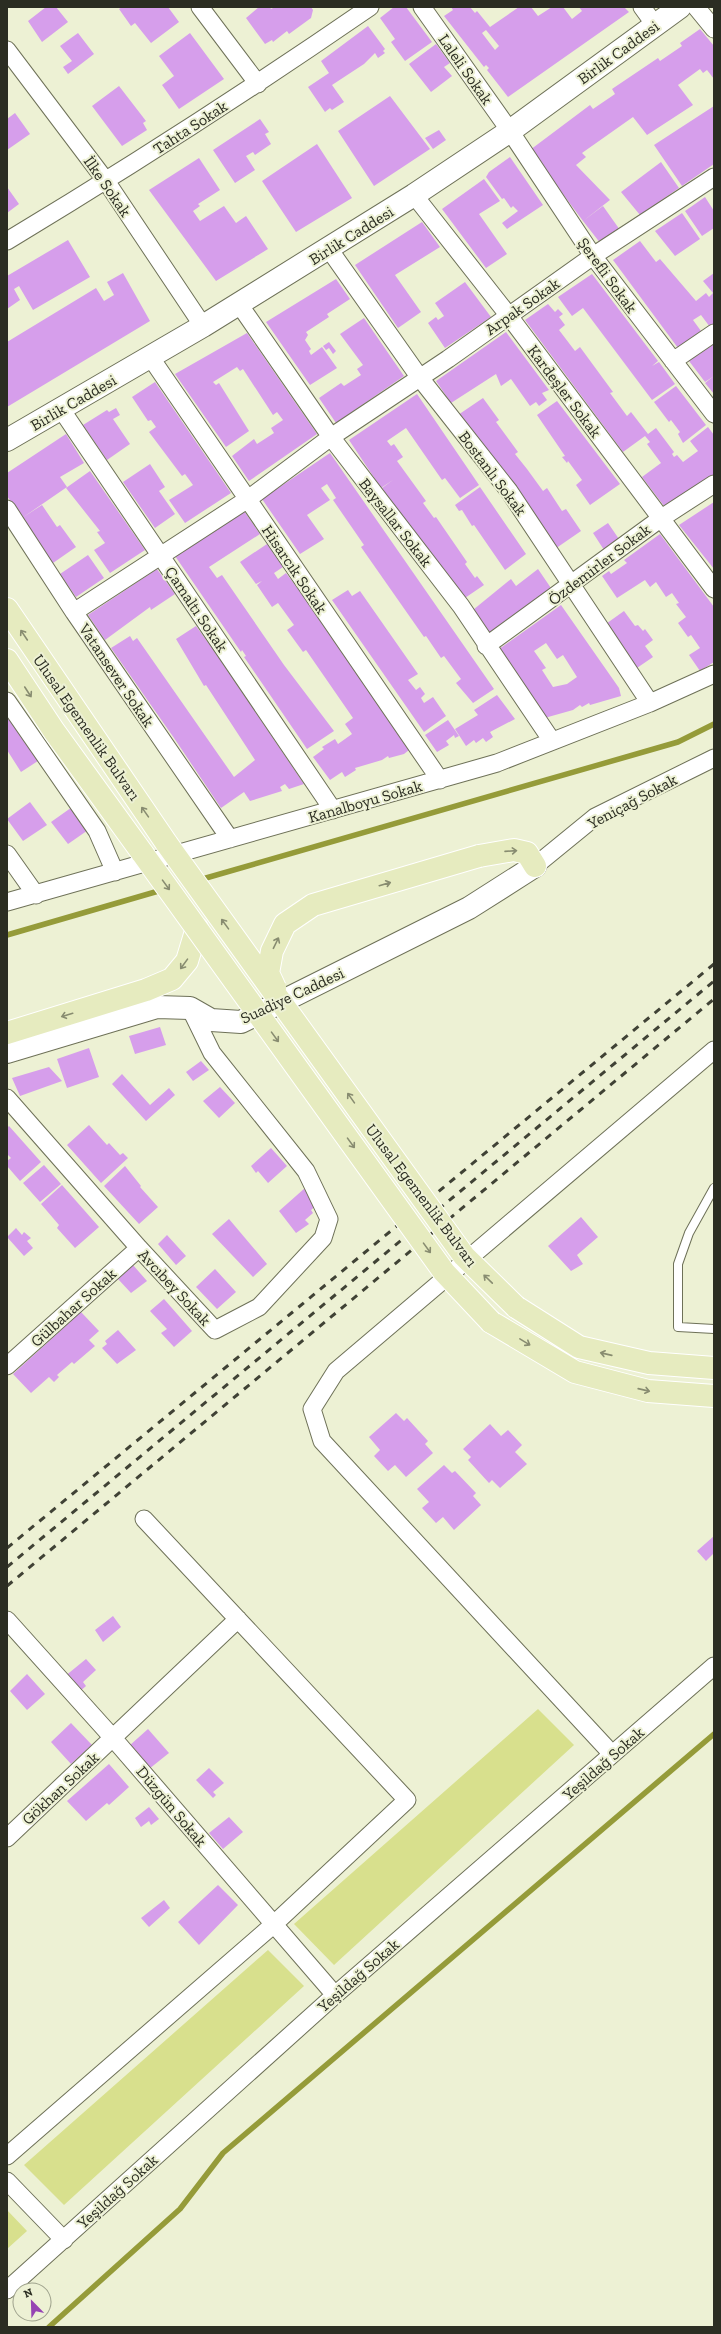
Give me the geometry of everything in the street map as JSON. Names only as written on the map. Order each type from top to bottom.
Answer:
[{"type":"main road","name":"Birlik Caddesi","points":[[7,440],[151,358],[414,195],[510,132],[680,7]]},
{"type":"main road","name":"Ulusal Egemenlik Bulvarı","points":[[7,609],[167,844],[464,1256],[516,1306],[579,1347],[649,1363],[714,1368]]},
{"type":"main road","name":"Ulusal Egemenlik Bulvarı","points":[[7,660],[54,731],[444,1272],[491,1322],[575,1372],[648,1391],[714,1396]]},
{"type":"main road","points":[[283,1005],[268,973],[272,951],[285,924],[313,905],[479,856],[514,850],[527,853],[535,866]]},
{"type":"main road","name":"Suadiye Caddesi","points":[[7,1052],[157,1007],[190,1008],[211,1020],[241,1022],[469,908],[535,866]]},
{"type":"main road","points":[[7,1034],[146,990],[172,979],[187,961],[197,928]]},
{"type":"street","points":[[200,7],[258,84]]},
{"type":"street","name":"Tahta Sokak","points":[[7,241],[106,181],[258,84],[370,7]]},
{"type":"street","name":"Laleli Sokak","points":[[422,7],[510,132]]},
{"type":"street","points":[[642,7],[655,25]]},
{"type":"street","points":[[696,7],[714,29]]},
{"type":"street","name":"İlke Sokak","points":[[7,50],[106,181],[203,326]]},
{"type":"street","name":"Şerefli Sokak","points":[[510,132],[593,256],[714,414]]},
{"type":"street","name":"Arpak Sokak","points":[[74,612],[248,499],[331,437],[420,378],[593,256],[714,177]]},
{"type":"street","name":"Kardeşler Sokak","points":[[414,195],[509,316],[714,589]]},
{"type":"street","name":"Bostanlı Sokak","points":[[329,249],[420,378],[509,491],[650,703]]},
{"type":"street","name":"Baysallar Sokak","points":[[239,304],[331,437],[461,606],[486,646],[552,741]]},
{"type":"street","points":[[673,361],[714,333]]},
{"type":"street","name":"Hisarcık Sokak","points":[[151,358],[440,780]]},
{"type":"street","name":"Çamaltı Sokak","points":[[61,409],[333,810]]},
{"type":"street","name":"Özdemirler Sokak","points":[[486,646],[572,585],[660,519],[714,484]]},
{"type":"street","name":"Vatansever Sokak","points":[[7,509],[74,612],[230,839]]},
{"type":"street","name":"Kanalboyu Sokak","points":[[7,902],[497,763],[650,703],[714,674]]},
{"type":"street","points":[[7,701],[97,831],[115,872]]},
{"type":"street","name":"Yeniçağ Sokak","points":[[535,866],[595,817],[714,758]]},
{"type":"street","points":[[7,854],[36,895]]},
{"type":"street","name":"Avcıbey Sokak","points":[[7,1098],[139,1248],[215,1330],[259,1307],[323,1238],[329,1219],[306,1171],[212,1053],[190,1008]]},
{"type":"street","points":[[612,1754],[322,1441],[312,1408],[336,1371],[714,1050]]},
{"type":"street","name":"Gülbahar Sokak","points":[[7,1366],[139,1248]]},
{"type":"street","points":[[7,2156],[273,1925],[407,1800],[144,1519]]},
{"type":"street","name":"Gökhan Sokak","points":[[7,1838],[238,1619]]},
{"type":"street","name":"Düzgün Sokak","points":[[7,1620],[113,1738],[335,1995]]},
{"type":"street","name":"Yeşildağ Sokak","points":[[7,2290],[335,1995],[714,1666]]},
{"type":"street","points":[[7,2181],[64,2240]]},
{"type":"lane","points":[[714,1188],[689,1233],[678,1264],[678,1327],[714,1329]]},
{"type":"green space","points":[[538,1709],[574,1745],[334,1965],[294,1924]]},
{"type":"green space","points":[[268,1950],[304,1986],[64,2205],[24,2165]]},
{"type":"green space","points":[[7,2210],[27,2231],[7,2249]]},
{"type":"building","points":[[46,7],[56,7],[68,22],[42,42],[28,21]]},
{"type":"building","points":[[122,7],[168,7],[179,22],[151,43],[135,23],[131,26],[119,9]]},
{"type":"building","points":[[259,7],[270,7],[271,9],[275,7],[311,7],[313,10],[311,18],[289,34],[287,31],[273,42],[272,40],[265,44],[246,18]]},
{"type":"building","points":[[394,7],[406,7],[432,42],[405,61],[391,42],[395,39],[380,18]]},
{"type":"building","points":[[451,7],[470,7],[475,13],[477,11],[490,27],[519,7],[531,7],[538,16],[552,7],[563,7],[572,19],[582,11],[579,7],[624,7],[629,12],[508,97],[487,70],[489,68],[486,65],[484,67],[444,16],[453,10]],"holes":[[[486,30],[499,46],[495,50],[482,33]]]},
{"type":"building","points":[[368,26],[385,49],[383,51],[385,53],[378,58],[375,53],[364,64],[332,85],[344,102],[332,110],[330,108],[325,112],[308,87],[329,73],[321,61]]},
{"type":"building","points":[[700,29],[714,46],[714,79],[707,70],[703,73],[700,69],[678,85],[693,105],[647,135],[633,117],[582,153],[586,157],[576,165],[610,200],[583,221],[530,150],[590,105],[593,109],[615,94],[612,89],[658,58],[660,61],[682,46],[680,43]]},
{"type":"building","points":[[78,33],[94,54],[68,74],[63,67],[72,61],[60,46]]},
{"type":"building","points":[[190,33],[224,79],[179,109],[162,85],[174,76],[159,56]]},
{"type":"building","points":[[436,44],[450,63],[444,67],[452,76],[431,92],[409,64]]},
{"type":"building","points":[[119,86],[146,121],[143,123],[147,130],[122,146],[92,106]]},
{"type":"building","points":[[390,96],[430,149],[374,186],[338,131]]},
{"type":"building","points":[[714,106],[714,164],[682,186],[654,145]]},
{"type":"building","points":[[15,113],[30,134],[7,150],[7,119]]},
{"type":"building","points":[[260,119],[269,132],[265,134],[271,144],[255,155],[253,152],[246,156],[255,170],[235,183],[213,150]]},
{"type":"building","points":[[439,130],[446,140],[433,149],[425,138]]},
{"type":"building","points":[[317,144],[352,198],[296,232],[262,181]]},
{"type":"building","points":[[510,157],[543,205],[507,229],[502,223],[518,211],[513,206],[511,208],[504,198],[502,199],[486,177],[489,172]]},
{"type":"building","points":[[199,158],[220,190],[198,204],[200,206],[193,211],[200,221],[224,206],[236,223],[246,216],[268,249],[216,281],[149,190]]},
{"type":"building","points":[[661,162],[679,188],[640,215],[621,192]]},
{"type":"building","points":[[484,179],[500,201],[479,214],[507,254],[486,268],[442,209]]},
{"type":"building","points":[[7,187],[19,204],[7,213]]},
{"type":"building","points":[[705,197],[714,211],[714,228],[702,236],[685,211]]},
{"type":"building","points":[[603,206],[620,230],[601,244],[583,221]]},
{"type":"building","points":[[682,213],[700,239],[675,256],[655,231]]},
{"type":"building","points":[[422,222],[440,247],[395,275],[421,312],[398,328],[355,265]]},
{"type":"building","points":[[68,240],[90,277],[33,310],[19,286],[14,289],[20,300],[7,309],[7,276]]},
{"type":"building","points":[[640,241],[656,262],[660,259],[696,301],[706,293],[709,297],[713,293],[703,281],[714,273],[714,325],[710,327],[701,315],[693,320],[701,331],[678,348],[613,260]]},
{"type":"building","points":[[123,273],[150,321],[7,407],[7,342],[96,288],[104,301],[114,295],[107,282]]},
{"type":"building","points":[[592,274],[658,361],[652,366],[659,362],[675,384],[652,400],[583,308],[572,316],[558,297]]},
{"type":"building","points":[[336,279],[350,299],[327,314],[329,317],[306,332],[308,335],[305,340],[311,349],[309,351],[311,355],[322,347],[337,368],[310,385],[266,322]]},
{"type":"building","points":[[465,282],[491,317],[445,348],[428,323],[436,317],[438,320],[444,316],[435,303]]},
{"type":"building","points":[[548,304],[555,312],[558,309],[563,314],[559,317],[565,325],[559,330],[575,351],[580,347],[613,392],[610,393],[627,416],[631,412],[648,434],[656,428],[674,452],[672,454],[674,457],[677,455],[683,462],[698,451],[690,441],[708,427],[714,435],[714,476],[667,510],[642,477],[661,463],[647,444],[650,442],[645,436],[623,452],[525,320]]},
{"type":"building","points":[[364,318],[404,376],[336,423],[319,398],[341,383],[344,386],[361,375],[357,369],[363,365],[340,334]]},
{"type":"building","points":[[506,332],[549,390],[542,393],[547,400],[539,406],[536,402],[530,406],[511,379],[501,386],[496,374],[451,403],[436,381]]},
{"type":"building","points":[[247,333],[317,434],[249,481],[232,456],[254,439],[257,444],[274,433],[271,428],[283,420],[277,412],[273,415],[243,369],[240,371],[237,367],[213,382],[216,385],[219,383],[249,431],[226,447],[175,374]]},
{"type":"building","points":[[329,342],[336,351],[333,354],[329,348],[326,350],[323,346]]},
{"type":"building","points":[[714,344],[714,376],[705,382],[689,361]]},
{"type":"building","points":[[714,376],[714,394],[705,383]]},
{"type":"building","points":[[155,382],[231,493],[185,523],[169,500],[193,485],[185,474],[182,476],[149,432],[156,427],[151,420],[148,421],[132,397]]},
{"type":"building","points":[[676,386],[706,425],[683,443],[678,434],[680,432],[671,420],[669,422],[654,402]]},
{"type":"building","points":[[417,394],[479,485],[460,498],[445,478],[442,480],[406,428],[387,441],[391,446],[394,444],[403,457],[397,461],[426,501],[423,503],[434,518],[436,517],[467,562],[465,564],[475,578],[477,576],[484,585],[459,602],[382,488],[393,480],[381,488],[349,440]]},
{"type":"building","points":[[483,398],[499,420],[496,422],[518,452],[515,454],[543,491],[547,488],[562,511],[566,509],[581,531],[552,551],[458,415]]},
{"type":"building","points":[[557,401],[620,484],[590,505],[576,485],[582,480],[568,461],[567,463],[562,457],[565,456],[537,415]]},
{"type":"building","points":[[116,408],[120,415],[113,419],[130,444],[107,460],[83,425],[107,410],[109,412]]},
{"type":"building","points":[[66,434],[84,463],[60,477],[67,487],[22,518],[7,496],[7,473]]},
{"type":"building","points":[[330,453],[494,689],[473,703],[456,683],[461,679],[444,656],[441,658],[426,636],[424,637],[361,547],[364,545],[333,500],[336,498],[327,484],[321,488],[330,500],[307,515],[324,539],[300,554],[262,499]]},
{"type":"building","points":[[150,464],[165,487],[159,491],[175,514],[155,528],[123,482]]},
{"type":"building","points":[[90,471],[145,550],[110,573],[94,550],[105,543],[97,532],[100,531],[66,488]]},
{"type":"building","points":[[480,487],[526,554],[505,570],[474,525],[472,526],[462,510],[459,511],[455,505]]},
{"type":"building","points":[[714,502],[714,569],[679,525]]},
{"type":"building","points":[[42,505],[57,527],[60,525],[76,547],[53,563],[22,518]]},
{"type":"building","points":[[244,511],[260,534],[209,567],[217,578],[222,575],[284,665],[334,731],[307,749],[244,657],[246,656],[242,650],[241,652],[175,556]]},
{"type":"building","points":[[608,523],[621,542],[606,553],[593,533]]},
{"type":"building","points":[[660,534],[714,607],[714,662],[700,671],[689,655],[700,648],[691,635],[688,637],[678,623],[686,617],[676,604],[679,603],[672,593],[666,597],[656,582],[650,587],[645,580],[617,598],[602,576],[609,571],[611,574],[627,563],[624,560]]},
{"type":"building","points":[[267,544],[283,567],[274,573],[278,579],[286,573],[298,589],[409,750],[404,754],[389,758],[388,756],[382,760],[355,768],[356,770],[345,777],[342,772],[330,780],[313,757],[324,749],[322,747],[335,739],[338,744],[352,734],[345,724],[353,718],[306,650],[303,652],[287,630],[294,625],[278,603],[272,607],[257,585],[262,581],[256,584],[240,562]]},
{"type":"building","points":[[88,555],[104,578],[76,597],[60,574]]},
{"type":"building","points":[[157,569],[175,594],[151,610],[150,607],[105,640],[88,615]]},
{"type":"building","points":[[538,569],[553,591],[486,639],[468,614],[511,579],[516,586]]},
{"type":"building","points":[[348,590],[352,596],[360,591],[418,674],[408,680],[416,690],[420,687],[425,694],[421,698],[424,703],[433,697],[446,716],[424,732],[332,600]]},
{"type":"building","points":[[561,605],[619,688],[621,696],[590,705],[589,703],[582,707],[580,705],[573,710],[541,719],[495,652]],"holes":[[[546,643],[557,659],[563,655],[577,677],[567,684],[553,687],[542,670],[546,668],[534,651]]]},
{"type":"building","points":[[624,611],[635,626],[638,625],[643,631],[645,629],[653,640],[645,646],[653,657],[634,670],[603,626]]},
{"type":"building","points":[[196,626],[304,784],[289,789],[285,784],[280,787],[282,791],[250,801],[244,792],[221,808],[111,648],[130,636],[133,641],[137,638],[234,777],[255,760],[206,685],[204,686],[176,639]]},
{"type":"building","points":[[497,695],[515,719],[490,732],[493,737],[486,742],[483,738],[476,743],[474,740],[466,746],[455,729],[478,715],[474,710]]},
{"type":"building","points":[[7,708],[41,759],[21,772],[7,750]]},
{"type":"building","points":[[448,720],[459,736],[455,738],[454,735],[446,741],[449,745],[437,752],[425,735]]},
{"type":"building","points":[[30,802],[47,825],[23,841],[7,819]]},
{"type":"building","points":[[75,805],[91,828],[68,844],[51,822]]},
{"type":"building","points":[[160,1027],[166,1045],[135,1054],[129,1036]]},
{"type":"building","points":[[89,1048],[99,1077],[67,1088],[57,1059]]},
{"type":"building","points":[[201,1061],[209,1070],[193,1081],[186,1072]]},
{"type":"building","points":[[49,1067],[62,1081],[20,1096],[12,1078]]},
{"type":"building","points":[[122,1074],[150,1105],[169,1088],[175,1095],[146,1121],[112,1084]]},
{"type":"building","points":[[220,1087],[235,1103],[219,1118],[203,1101]]},
{"type":"building","points":[[89,1125],[107,1145],[109,1143],[120,1155],[123,1153],[128,1158],[101,1183],[67,1145]]},
{"type":"building","points":[[9,1126],[41,1162],[20,1181],[7,1166],[7,1161],[11,1158],[7,1154],[7,1128]]},
{"type":"building","points":[[271,1148],[287,1166],[268,1183],[258,1171],[256,1173],[251,1166]]},
{"type":"building","points":[[44,1165],[61,1184],[40,1202],[23,1183]]},
{"type":"building","points":[[125,1166],[141,1186],[140,1187],[158,1207],[139,1224],[104,1186]]},
{"type":"building","points":[[62,1185],[99,1227],[75,1248],[57,1228],[59,1225],[41,1204]]},
{"type":"building","points":[[305,1188],[319,1203],[311,1210],[313,1213],[305,1220],[309,1224],[296,1233],[279,1211]]},
{"type":"building","points":[[581,1217],[598,1237],[577,1255],[583,1264],[571,1271],[548,1246]]},
{"type":"building","points":[[229,1219],[267,1264],[253,1277],[212,1234]]},
{"type":"building","points":[[16,1228],[22,1235],[24,1232],[31,1238],[27,1241],[33,1248],[24,1256],[7,1237]]},
{"type":"building","points":[[167,1235],[186,1256],[176,1265],[158,1244]]},
{"type":"building","points":[[133,1265],[147,1281],[131,1293],[118,1279]]},
{"type":"building","points":[[215,1269],[236,1292],[217,1309],[196,1287]]},
{"type":"building","points":[[164,1299],[192,1331],[174,1347],[161,1333],[167,1329],[150,1311]]},
{"type":"building","points":[[81,1312],[99,1331],[89,1340],[95,1346],[74,1364],[72,1362],[57,1375],[59,1377],[54,1382],[49,1377],[31,1393],[13,1374]]},
{"type":"building","points":[[118,1330],[136,1350],[117,1364],[102,1348],[107,1344],[105,1341]]},
{"type":"building","points":[[396,1413],[404,1421],[407,1418],[428,1441],[425,1444],[433,1453],[406,1477],[395,1465],[388,1471],[374,1456],[380,1450],[369,1437]]},
{"type":"building","points":[[490,1424],[501,1436],[508,1430],[522,1445],[515,1452],[527,1464],[500,1488],[492,1480],[489,1483],[468,1460],[471,1457],[463,1449]]},
{"type":"building","points":[[444,1465],[452,1473],[455,1471],[476,1493],[473,1496],[481,1505],[454,1530],[443,1517],[436,1523],[422,1508],[429,1502],[417,1489]]},
{"type":"building","points":[[714,1536],[714,1553],[706,1561],[697,1551]]},
{"type":"building","points":[[113,1616],[121,1627],[103,1642],[95,1630]]},
{"type":"building","points":[[86,1659],[96,1670],[83,1682],[86,1686],[78,1693],[64,1677]]},
{"type":"building","points":[[27,1674],[45,1694],[27,1710],[10,1691]]},
{"type":"building","points":[[71,1723],[92,1745],[71,1764],[51,1742]]},
{"type":"building","points":[[148,1729],[169,1753],[149,1769],[129,1746]]},
{"type":"building","points":[[109,1764],[129,1787],[109,1805],[107,1803],[86,1821],[67,1801]]},
{"type":"building","points":[[209,1768],[224,1783],[213,1792],[216,1795],[213,1798],[196,1780]]},
{"type":"building","points":[[149,1807],[159,1819],[151,1825],[149,1821],[141,1827],[135,1818]]},
{"type":"building","points":[[229,1817],[243,1832],[223,1849],[209,1833]]},
{"type":"building","points":[[218,1885],[238,1905],[199,1945],[178,1922]]},
{"type":"building","points":[[164,1900],[170,1908],[149,1927],[141,1918]]},
{"type":"waterway","points":[[199,880],[678,742],[714,724]]},
{"type":"waterway","points":[[7,935],[162,890]]},
{"type":"waterway","points":[[49,2327],[180,2209],[223,2153],[714,1734]]},
{"type":"railway","points":[[7,1548],[714,964]]},
{"type":"railway","points":[[7,1567],[714,981]]},
{"type":"railway","points":[[7,1586],[714,999]]}]
